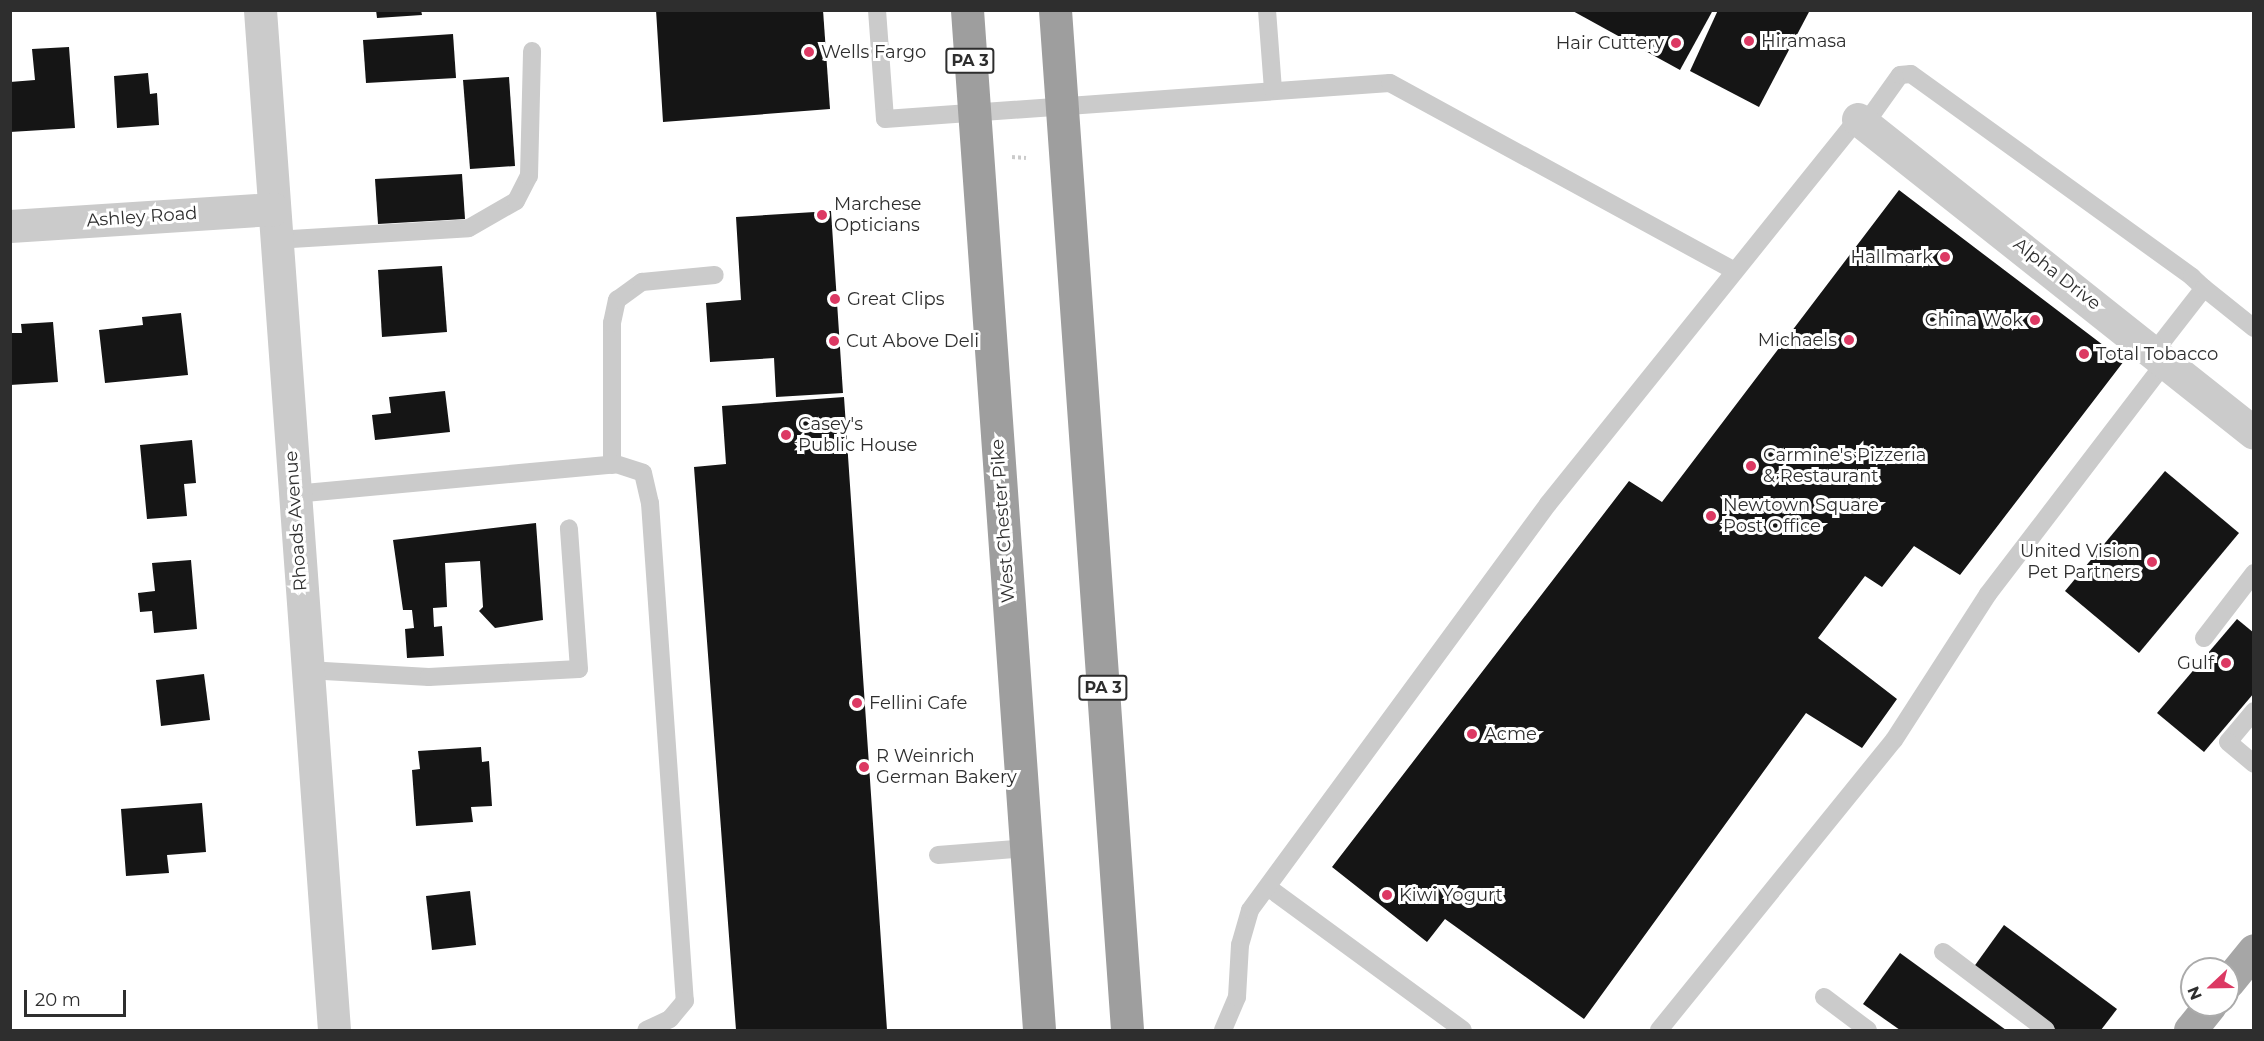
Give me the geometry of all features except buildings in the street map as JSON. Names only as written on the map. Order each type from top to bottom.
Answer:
[{"type":"highway","name":"West Chester Pike","points":[[967,10],[1039,1030]]},
{"type":"highway","name":"PA 3","points":[[1055,10],[1128,1030]]},
{"type":"main road","points":[[2240,967],[2253,950]]},
{"type":"main road","points":[[2190,1030],[2200,1017]]},
{"type":"street","name":"Rhoads Avenue","points":[[260,10],[334,1030]]},
{"type":"street","name":"Alpha Drive","points":[[1862,121],[2161,356],[2253,433]]},
{"type":"street","name":"Ashley Road","points":[[10,226],[274,224]]},
{"type":"lane","points":[[877,10],[885,119],[1372,82],[1399,86],[1733,270]]},
{"type":"lane","points":[[1267,10],[1273,89]]},
{"type":"lane","points":[[274,224],[470,228],[516,201],[529,176],[532,51]]},
{"type":"lane","points":[[1223,1030],[1237,997],[1243,926],[1269,888],[1548,504],[1733,270],[1900,75],[1911,74],[2204,288],[2253,328]]},
{"type":"lane","points":[[612,465],[612,323],[617,300],[642,282],[715,275]]},
{"type":"lane","points":[[1659,1030],[1894,740],[1988,594],[2161,356],[2204,288]]},
{"type":"lane","points":[[294,494],[612,465],[643,473],[650,503],[685,1001],[669,1018],[646,1030]]},
{"type":"lane","points":[[307,670],[429,677],[579,669],[569,528]]},
{"type":"lane","points":[[2204,638],[2253,573]]},
{"type":"lane","points":[[2253,711],[2228,742],[2253,764]]},
{"type":"lane","points":[[938,855],[1026,848]]},
{"type":"lane","points":[[1269,888],[1463,1030]]},
{"type":"lane","points":[[1943,952],[2046,1030]]},
{"type":"lane","points":[[1824,997],[1868,1030]]},
{"type":"path","points":[[1008,157],[1026,158]]},
{"type":"place","name":"Hiramasa","points":[[1749,41]]},
{"type":"place","name":"Hair Cuttery","points":[[1676,43]]},
{"type":"place","name":"Wells Fargo","points":[[809,52]]},
{"type":"place","name":"Marchese Opticians","points":[[822,215]]},
{"type":"place","name":"Hallmark","points":[[1945,257]]},
{"type":"place","name":"Great Clips","points":[[835,299]]},
{"type":"place","name":"China Wok","points":[[2035,320]]},
{"type":"place","name":"Michaels","points":[[1849,340]]},
{"type":"place","name":"Cut Above Deli","points":[[834,341]]},
{"type":"place","name":"Total Tobacco","points":[[2084,354]]},
{"type":"place","name":"Casey's Public House","points":[[786,435]]},
{"type":"place","name":"Carmine's Pizzeria & Restaurant","points":[[1751,466]]},
{"type":"place","name":"Newtown Square Post Office","points":[[1711,516]]},
{"type":"place","name":"United Vision Pet Partners","points":[[2152,562]]},
{"type":"place","name":"Gulf","points":[[2226,663]]},
{"type":"place","name":"Fellini Cafe","points":[[857,703]]},
{"type":"place","name":"Acme","points":[[1472,734]]},
{"type":"place","name":"R Weinrich German Bakery","points":[[864,767]]},
{"type":"place","name":"Kiwi Yogurt","points":[[1387,895]]}]
